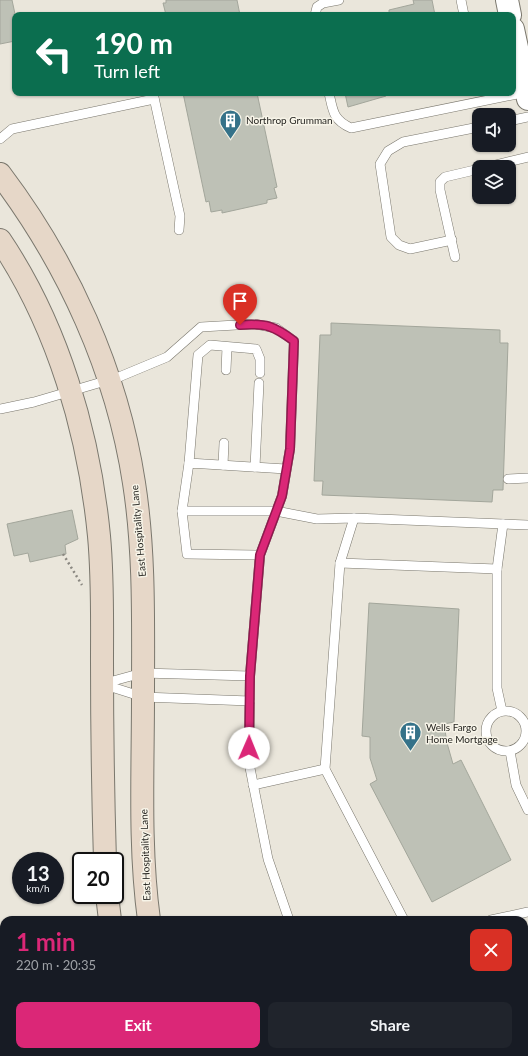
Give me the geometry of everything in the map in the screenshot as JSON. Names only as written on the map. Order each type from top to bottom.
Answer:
[{"type":"main road","name":"East Hospitality Lane","points":[[0,174],[43,235],[72,289],[109,381],[123,430],[134,482],[139,528],[143,697],[143,837],[149,916]]},
{"type":"main road","points":[[0,240],[12,257],[37,305],[70,392],[82,436],[92,484],[99,537],[105,852]]},
{"type":"main road","points":[[108,904],[110,916]]},
{"type":"street","points":[[507,0],[509,12]]},
{"type":"street","points":[[516,43],[527,95]]},
{"type":"lane","points":[[316,12],[317,7],[323,3],[338,0]]},
{"type":"lane","points":[[461,0],[463,12]]},
{"type":"lane","points":[[516,96],[527,95]]},
{"type":"lane","points":[[0,139],[12,129],[153,96],[180,216],[179,230]]},
{"type":"lane","points":[[330,96],[334,115],[341,124],[351,128],[480,99],[515,96]]},
{"type":"lane","points":[[516,120],[528,117]]},
{"type":"lane","points":[[452,240],[410,249],[398,245],[391,237],[380,164],[388,151],[403,142],[472,128]]},
{"type":"lane","points":[[516,160],[528,157]]},
{"type":"lane","points":[[456,256],[440,190],[440,182],[445,177],[472,171]]},
{"type":"lane","points":[[0,409],[34,402],[109,381],[167,357],[200,327],[254,324],[276,328],[294,341],[290,449],[282,496],[260,555],[250,676],[249,763],[268,859],[288,916]]},
{"type":"lane","points":[[260,373],[260,359],[256,349],[210,345],[198,355],[189,463],[182,511],[187,554],[260,555]]},
{"type":"lane","points":[[226,370],[227,346]]},
{"type":"lane","points":[[255,468],[259,383]]},
{"type":"lane","points":[[223,466],[224,443]]},
{"type":"lane","points":[[189,463],[286,469]]},
{"type":"lane","points":[[508,479],[528,478]]},
{"type":"lane","points":[[182,511],[276,511],[317,518],[354,518],[528,525]]},
{"type":"lane","points":[[354,518],[340,563],[325,768],[402,916]]},
{"type":"lane","points":[[502,710],[497,688],[496,569],[503,524]]},
{"type":"lane","points":[[340,563],[496,569]]},
{"type":"lane","points":[[102,684],[142,673],[250,676]]},
{"type":"lane","points":[[102,684],[143,697],[250,701]]},
{"type":"lane","points":[[502,710],[518,714],[527,727],[523,742],[517,748],[510,751],[502,751],[494,748],[489,742],[486,734],[486,726],[489,719],[502,710]]},
{"type":"lane","points":[[510,751],[516,785],[528,810]]},
{"type":"lane","points":[[253,785],[325,768]]},
{"type":"lane","points":[[510,916],[528,912]]},
{"type":"path","points":[[63,554],[82,585]]},
{"type":"building","points":[[0,0],[12,0],[15,12],[12,12],[12,42],[0,44]]},
{"type":"building","points":[[166,0],[237,0],[239,12],[165,12],[163,3],[166,3]]},
{"type":"building","points":[[413,0],[432,0],[434,12],[389,12],[389,10],[414,4]]},
{"type":"building","name":"Northrop Grumman","points":[[184,96],[258,96],[277,187],[274,188],[277,198],[267,200],[267,203],[222,213],[222,210],[211,212],[209,201],[206,202]]},
{"type":"building","points":[[346,96],[386,96],[348,107]]},
{"type":"building","points":[[331,323],[500,330],[500,343],[508,343],[503,490],[493,490],[492,502],[322,495],[323,481],[314,481],[320,335],[331,335]]},
{"type":"building","points":[[72,510],[78,539],[65,545],[66,554],[30,562],[28,553],[14,556],[7,524]]},
{"type":"building","name":"Wells Fargo Home Mortgage","points":[[369,603],[459,609],[454,722],[444,724],[447,743],[453,764],[461,760],[511,860],[432,902],[370,784],[377,780],[370,758],[370,737],[362,736]]},
{"type":"place","name":"Northrop Grumman","points":[[230,140]]},
{"type":"place","name":"Wells Fargo Home Mortgage","points":[[410,752]]},
{"type":"route","points":[[240,325],[254,324],[276,328],[294,341],[290,449],[282,496],[260,555],[250,676],[249,748]]}]
